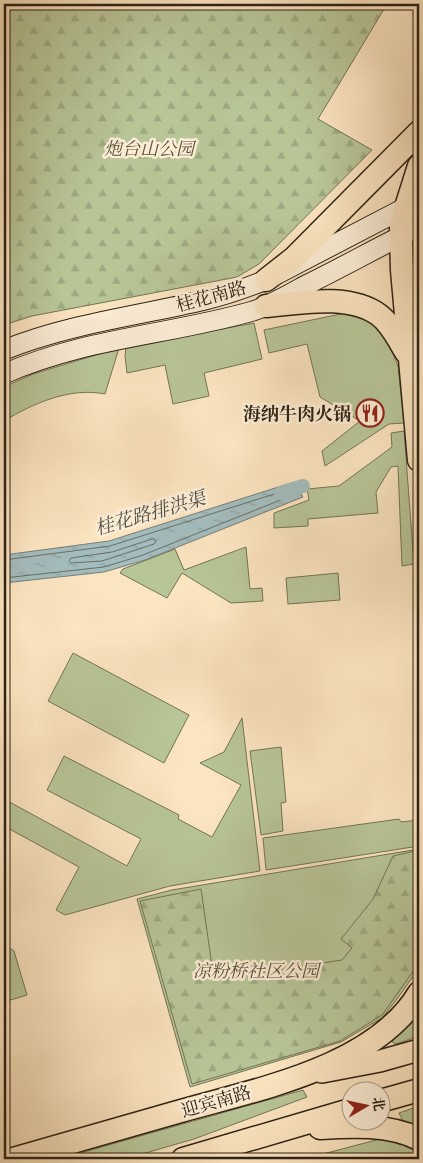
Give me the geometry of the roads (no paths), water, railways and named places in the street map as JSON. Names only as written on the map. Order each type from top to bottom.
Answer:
[{"type":"highway","points":[[266,280],[294,258],[419,132]]},
{"type":"highway","points":[[419,166],[412,204],[402,224],[410,232],[402,270],[419,460]]},
{"type":"highway","points":[[266,306],[324,301],[347,303],[364,308],[378,314],[391,327],[410,358]]},
{"type":"highway","points":[[305,1076],[352,1052],[389,1030],[413,1004],[419,993]]},
{"type":"highway","name":"迎宾南路","points":[[14,1159],[305,1076]]},
{"type":"highway","points":[[390,1098],[419,1090]]},
{"type":"highway","points":[[183,1159],[340,1113]]},
{"type":"highway","points":[[281,1131],[364,1127],[388,1130],[419,1139]]},
{"type":"main road","name":"桂花南路","points":[[4,350],[66,330],[206,300],[241,290],[266,280],[412,204]]},
{"type":"main road","name":"桂花南路","points":[[4,374],[26,364],[68,350],[215,320],[266,306],[410,232]]},
{"type":"main road","name":"迎宾南路","points":[[305,1076],[380,1061],[419,1050]]},
{"type":"water","points":[[294,482],[303,497],[145,560],[104,572],[4,583],[4,555],[109,541]]},
{"type":"waterway","name":"桂花路排洪渠","points":[[281,493],[303,486]]},
{"type":"place","name":"海纳牛肉火锅","points":[[370,413]]},
{"type":"park label","name":"炮台山公园","points":[[149,148]]},
{"type":"park label","name":"凉粉桥社区公园","points":[[256,970]]}]
